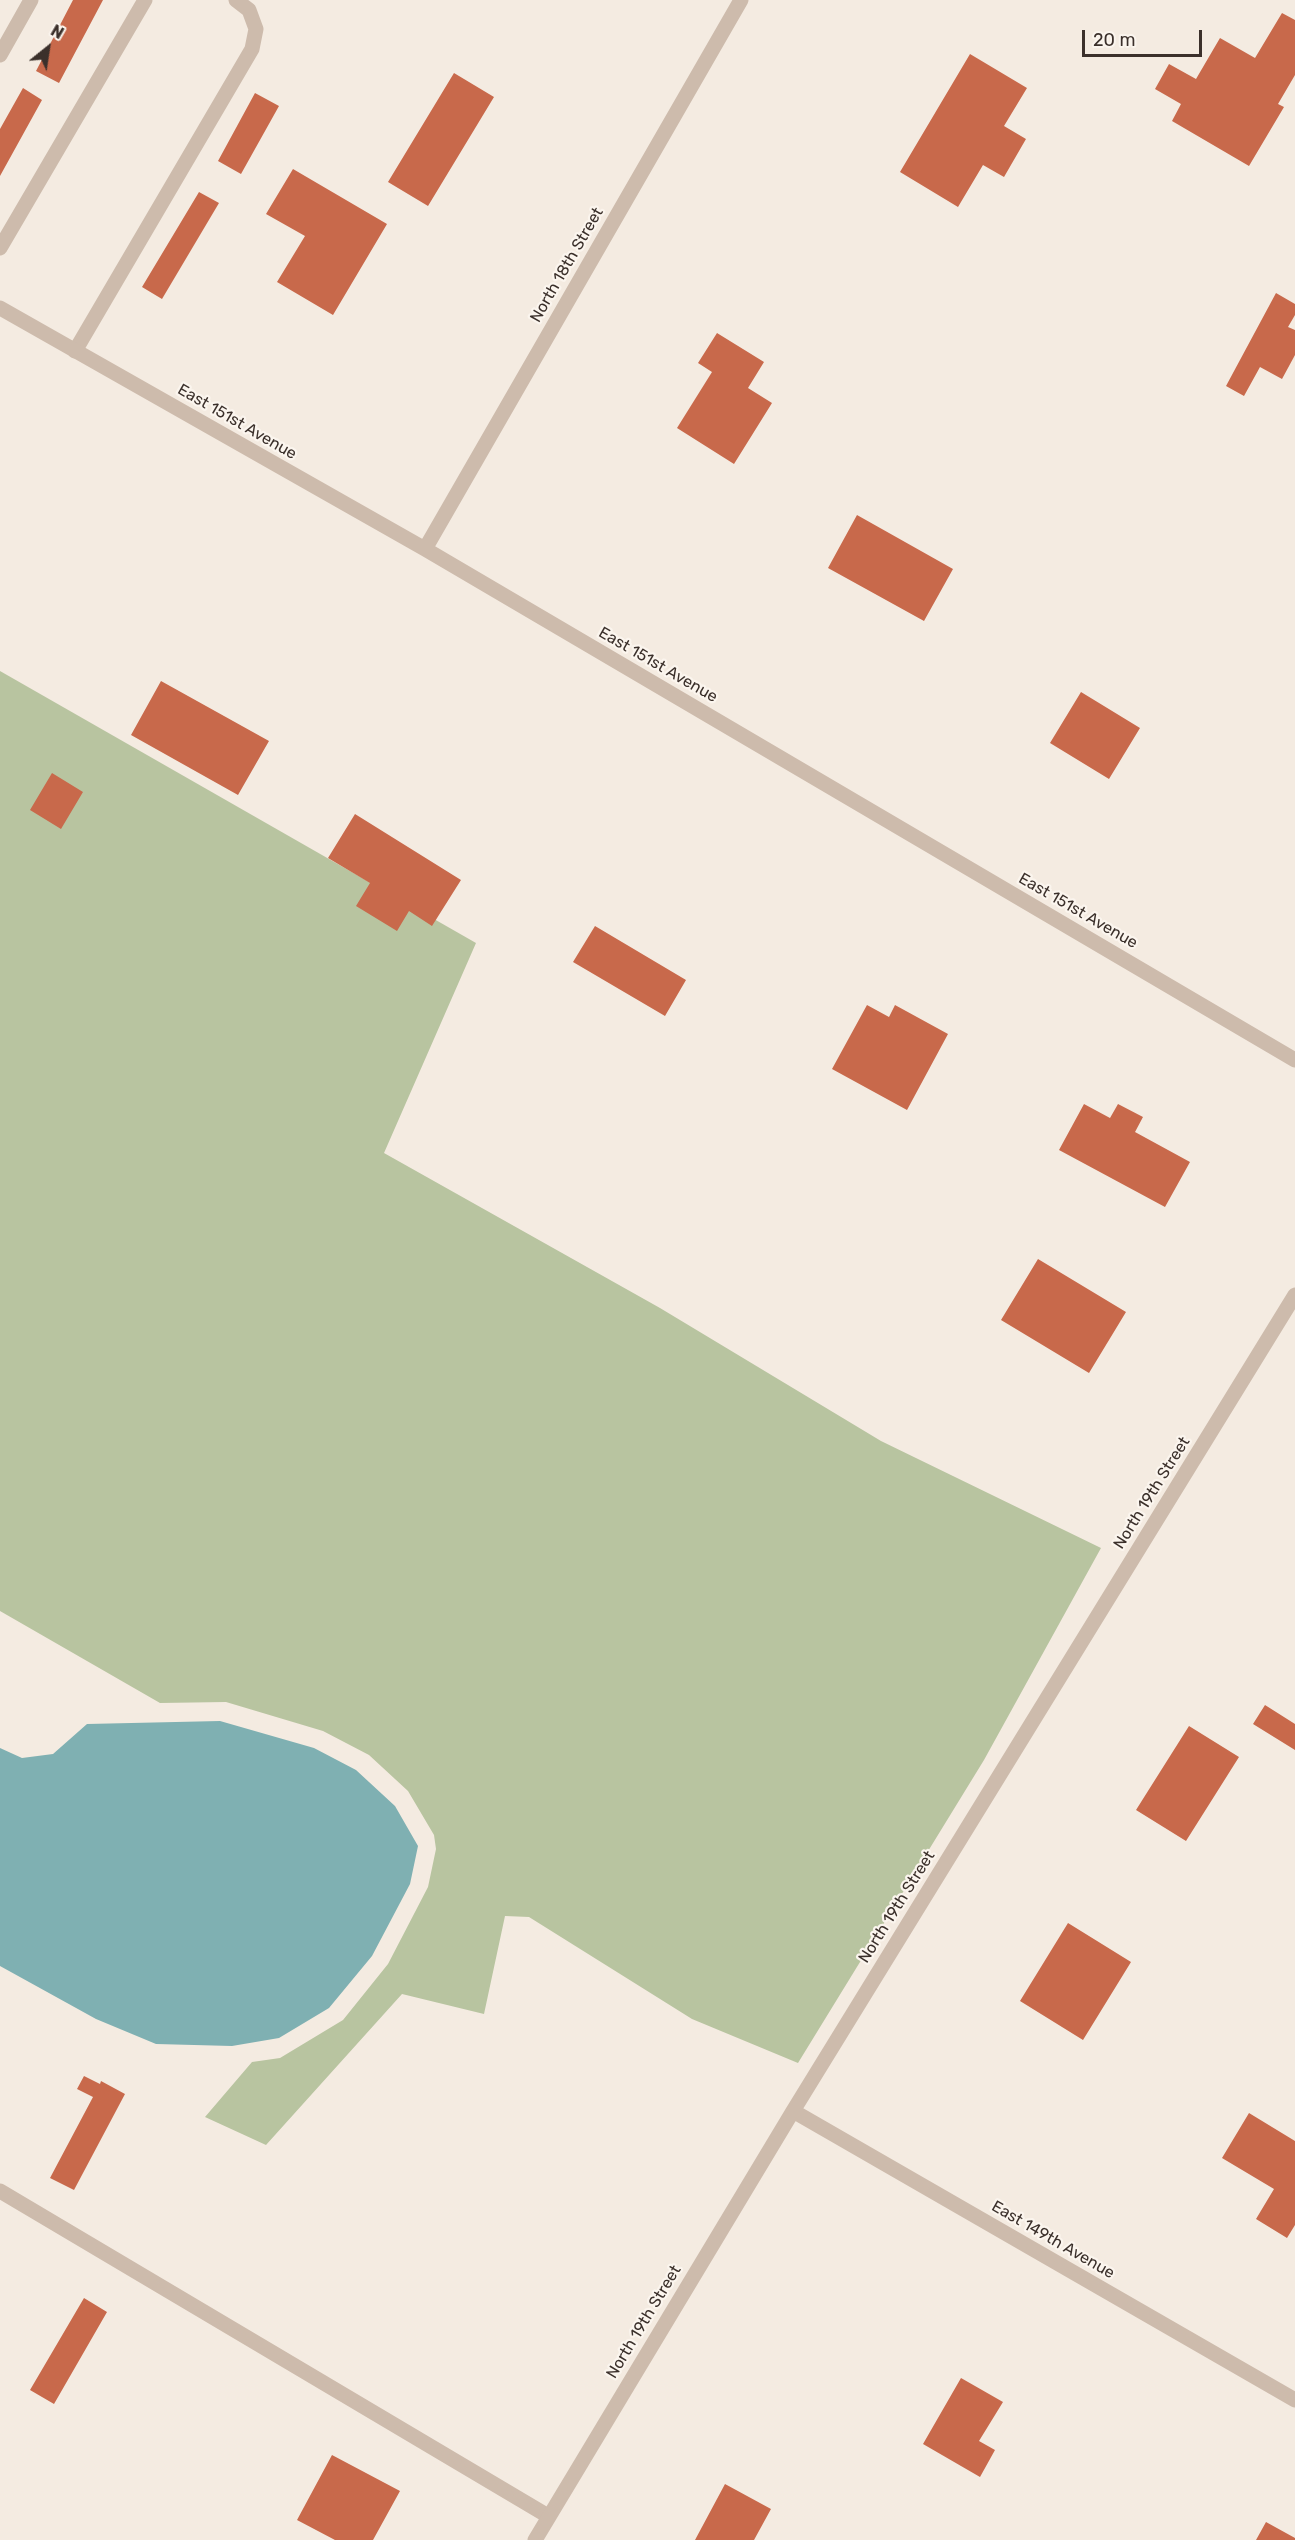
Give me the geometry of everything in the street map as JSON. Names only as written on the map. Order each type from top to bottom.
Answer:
[{"type":"street","points":[[0,55],[31,0]]},
{"type":"street","points":[[0,248],[145,0]]},
{"type":"street","points":[[75,351],[252,50],[256,29],[249,10],[236,0]]},
{"type":"street","name":"North 18th Street","points":[[425,549],[741,0]]},
{"type":"street","name":"East 151st Avenue","points":[[0,308],[425,549],[1295,1060]]},
{"type":"street","name":"North 19th Street","points":[[535,2540],[793,2111],[1295,1295]]},
{"type":"street","name":"East 149th Avenue","points":[[793,2111],[1295,2400]]},
{"type":"street","points":[[0,2191],[548,2516]]},
{"type":"green space","points":[[0,671],[476,943],[384,1153],[660,1308],[881,1441],[1101,1548],[984,1760],[798,2063],[692,2019],[529,1917],[505,1916],[484,2014],[402,1994],[266,2145],[205,2117],[252,2062],[280,2058],[343,2020],[388,1964],[428,1887],[436,1849],[434,1835],[408,1791],[369,1755],[323,1731],[226,1702],[160,1703],[0,1611]]},
{"type":"water","points":[[220,1721],[314,1748],[356,1770],[395,1806],[418,1846],[410,1884],[372,1956],[329,2008],[279,2038],[232,2046],[156,2044],[96,2019],[0,1966],[0,1748],[22,1758],[53,1754],[87,1724]]},
{"type":"building","points":[[73,0],[103,0],[59,83],[36,71]]},
{"type":"building","points":[[1282,13],[1295,20],[1295,75],[1278,104],[1284,107],[1249,166],[1172,121],[1181,104],[1155,89],[1169,64],[1196,79],[1220,38],[1255,58]]},
{"type":"building","points":[[970,54],[1027,88],[1004,126],[1026,139],[1004,177],[983,165],[958,207],[900,172]]},
{"type":"building","points":[[454,73],[494,97],[428,206],[388,182]]},
{"type":"building","points":[[23,88],[42,100],[0,176],[0,129]]},
{"type":"building","points":[[255,93],[279,106],[241,174],[218,161]]},
{"type":"building","points":[[293,169],[387,224],[333,315],[277,282],[305,236],[266,214]]},
{"type":"building","points":[[199,192],[219,203],[162,299],[142,287]]},
{"type":"building","points":[[1276,293],[1295,304],[1295,315],[1288,327],[1295,330],[1295,355],[1282,379],[1260,367],[1244,396],[1226,386]]},
{"type":"building","points":[[717,333],[764,362],[748,388],[772,403],[734,464],[677,428],[712,372],[698,363]]},
{"type":"building","points":[[857,515],[953,569],[924,621],[828,568]]},
{"type":"building","points":[[161,681],[269,741],[238,795],[131,735]]},
{"type":"building","points":[[1081,692],[1140,728],[1109,779],[1050,743]]},
{"type":"building","points":[[52,773],[83,792],[61,829],[30,810]]},
{"type":"building","points":[[355,814],[461,880],[432,926],[409,911],[397,931],[356,906],[370,883],[328,858]]},
{"type":"building","points":[[595,926],[686,980],[665,1016],[573,962]]},
{"type":"building","points":[[867,1005],[889,1017],[895,1005],[948,1034],[907,1110],[832,1069]]},
{"type":"building","points":[[1084,1104],[1110,1118],[1118,1104],[1143,1117],[1135,1132],[1190,1162],[1165,1207],[1059,1150]]},
{"type":"building","points":[[1038,1259],[1126,1312],[1089,1373],[1001,1320]]},
{"type":"building","points":[[1265,1705],[1295,1724],[1295,1750],[1253,1724]]},
{"type":"building","points":[[1189,1726],[1239,1757],[1186,1841],[1136,1810]]},
{"type":"building","points":[[1068,1923],[1131,1962],[1083,2040],[1020,2001]]},
{"type":"building","points":[[84,2076],[100,2084],[101,2081],[125,2094],[74,2190],[50,2178],[93,2097],[77,2089]]},
{"type":"building","points":[[1249,2113],[1295,2141],[1295,2225],[1287,2238],[1256,2219],[1274,2189],[1222,2158]]},
{"type":"building","points":[[84,2298],[107,2312],[54,2404],[30,2390]]},
{"type":"building","points":[[961,2378],[1003,2402],[979,2441],[995,2450],[980,2477],[923,2444]]},
{"type":"building","points":[[332,2455],[400,2491],[373,2540],[335,2540],[297,2520]]},
{"type":"building","points":[[725,2484],[771,2509],[754,2540],[695,2540]]},
{"type":"building","points":[[1266,2522],[1295,2538],[1295,2540],[1256,2540]]}]
